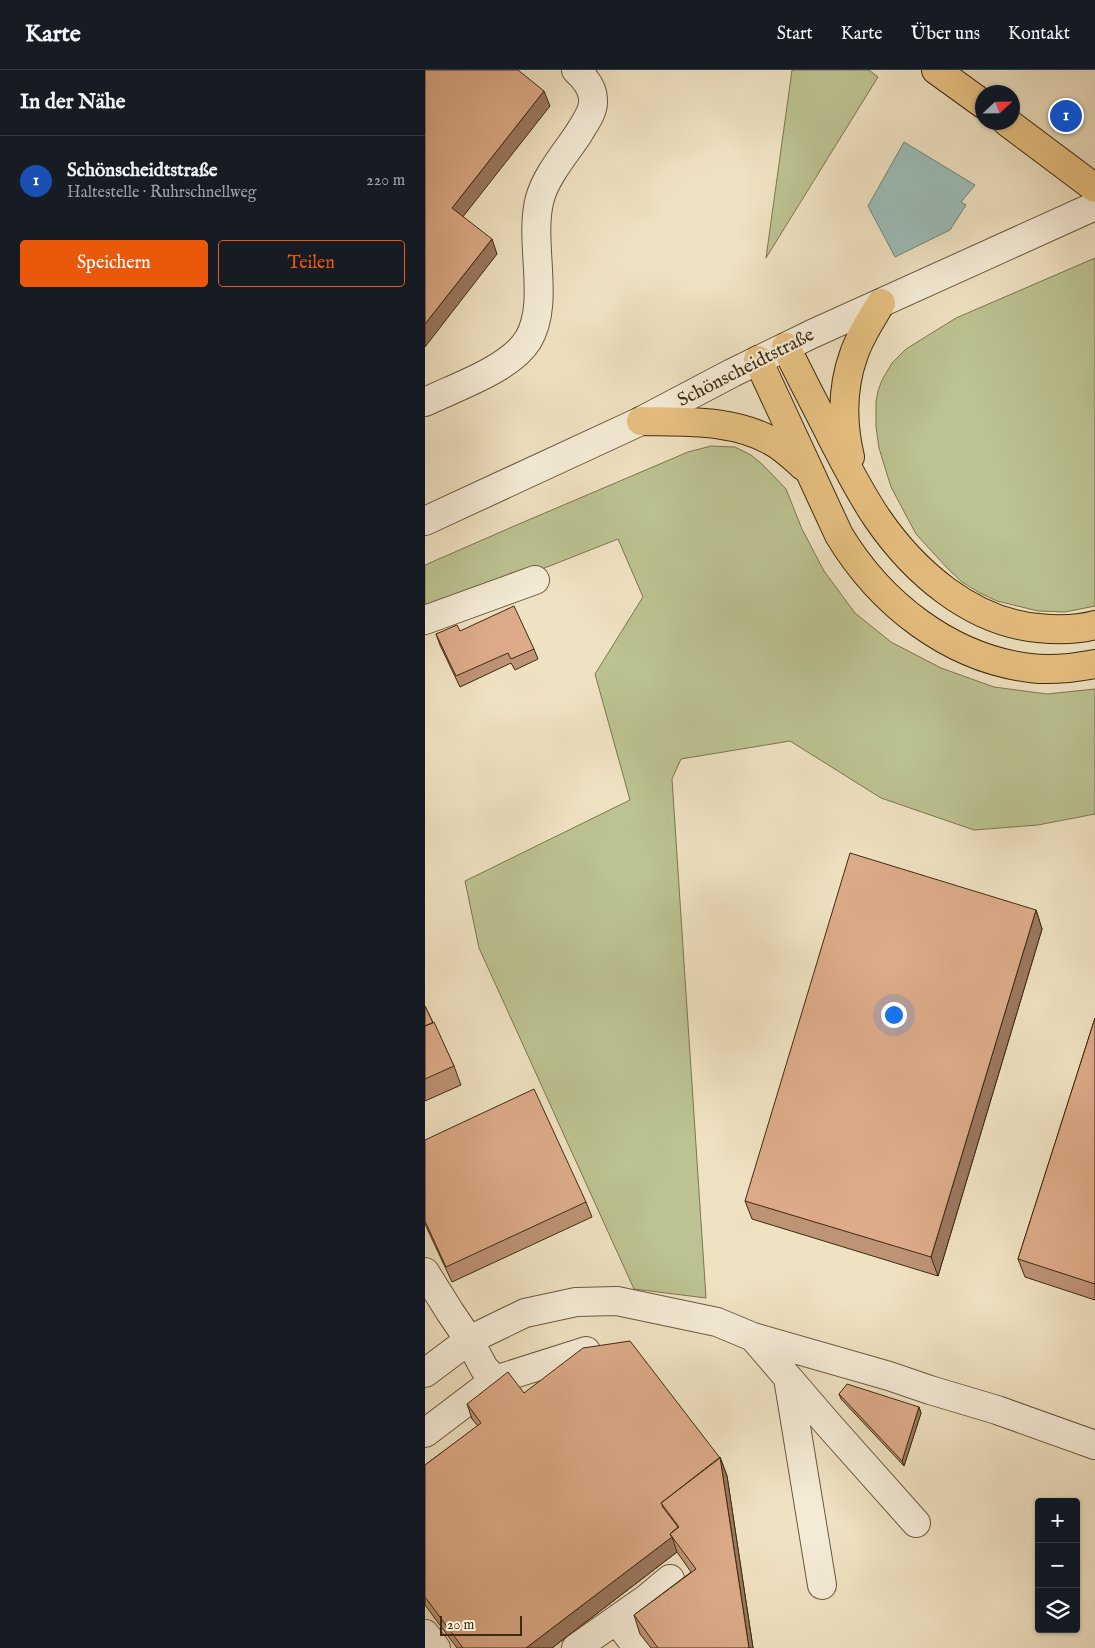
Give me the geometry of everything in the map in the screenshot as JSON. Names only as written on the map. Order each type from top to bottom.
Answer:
[{"type":"highway","points":[[936,70],[975,98]]},
{"type":"highway","points":[[1018,130],[1088,182]]},
{"type":"highway","points":[[858,487],[849,454],[844,421],[845,400],[854,355],[865,330],[881,303]]},
{"type":"highway","points":[[786,347],[858,487],[877,518],[901,549],[929,576],[970,607],[999,620],[1022,626],[1061,629],[1095,625]]},
{"type":"highway","points":[[758,360],[839,535],[855,559],[900,608],[927,629],[969,652],[1015,666],[1047,669],[1095,664]]},
{"type":"highway","points":[[641,421],[707,423],[747,431],[773,442],[808,470]]},
{"type":"street","points":[[425,402],[506,362],[518,353],[533,330],[537,313],[538,295],[536,238],[540,198],[548,180],[589,116],[594,103],[591,88],[576,70]]},
{"type":"street","name":"Schönscheidtstraße","points":[[425,520],[641,421],[758,360],[1095,206]]},
{"type":"street","points":[[425,620],[535,580]]},
{"type":"street","points":[[425,1272],[469,1340],[484,1368],[495,1380]]},
{"type":"street","points":[[425,1373],[469,1340],[525,1313],[576,1302],[617,1301],[717,1322],[753,1337],[889,1376],[997,1410],[1095,1445]]},
{"type":"street","points":[[753,1337],[915,1523]]},
{"type":"street","points":[[425,1433],[495,1380],[586,1350]]},
{"type":"street","points":[[788,1378],[822,1585]]},
{"type":"street","points":[[576,1648],[646,1599],[671,1578]]},
{"type":"street","points":[[616,1620],[638,1648]]},
{"type":"street","points":[[425,1634],[436,1648]]},
{"type":"green space","points":[[792,70],[869,70],[878,77],[766,258]]},
{"type":"green space","points":[[1095,258],[1095,606],[1065,612],[1038,611],[997,601],[962,582],[916,534],[891,487],[879,448],[876,427],[876,402],[882,380],[892,363],[906,349],[956,318]]},
{"type":"green space","points":[[711,446],[735,447],[751,455],[786,489],[802,529],[824,571],[855,613],[891,642],[941,668],[994,687],[1047,694],[1095,689],[1095,814],[1038,825],[974,830],[881,798],[790,741],[681,759],[672,779],[706,1298],[634,1289],[479,948],[465,881],[630,800],[595,674],[643,597],[618,539],[425,612],[425,565],[688,452]]},
{"type":"water","points":[[904,142],[975,185],[961,202],[966,205],[950,230],[895,257],[868,206]]},
{"type":"building","points":[[425,70],[518,70],[544,91],[452,208],[492,239],[425,324]]},
{"type":"building","points":[[514,606],[534,649],[511,659],[508,653],[456,676],[436,634],[457,625],[460,631]]},
{"type":"building","points":[[850,853],[1036,910],[931,1257],[745,1201]]},
{"type":"building","points":[[425,1006],[433,1023],[425,1026]]},
{"type":"building","points":[[1095,1018],[1095,1284],[1018,1259]]},
{"type":"building","points":[[434,1022],[454,1066],[425,1079],[425,1026]]},
{"type":"building","points":[[534,1089],[586,1202],[446,1267],[425,1221],[425,1140]]},
{"type":"building","points":[[630,1341],[720,1458],[661,1503],[678,1527],[670,1534],[672,1537],[526,1648],[463,1648],[425,1597],[425,1465],[481,1423],[467,1404],[508,1372],[524,1393],[583,1348]]},
{"type":"building","points":[[847,1384],[919,1407],[902,1461],[839,1394]]},
{"type":"building","points":[[720,1457],[749,1648],[658,1648],[634,1615],[696,1569],[670,1534],[679,1527],[661,1503]]},
{"type":"place","name":"Schönscheidtstraße","points":[[1066,116]]}]
